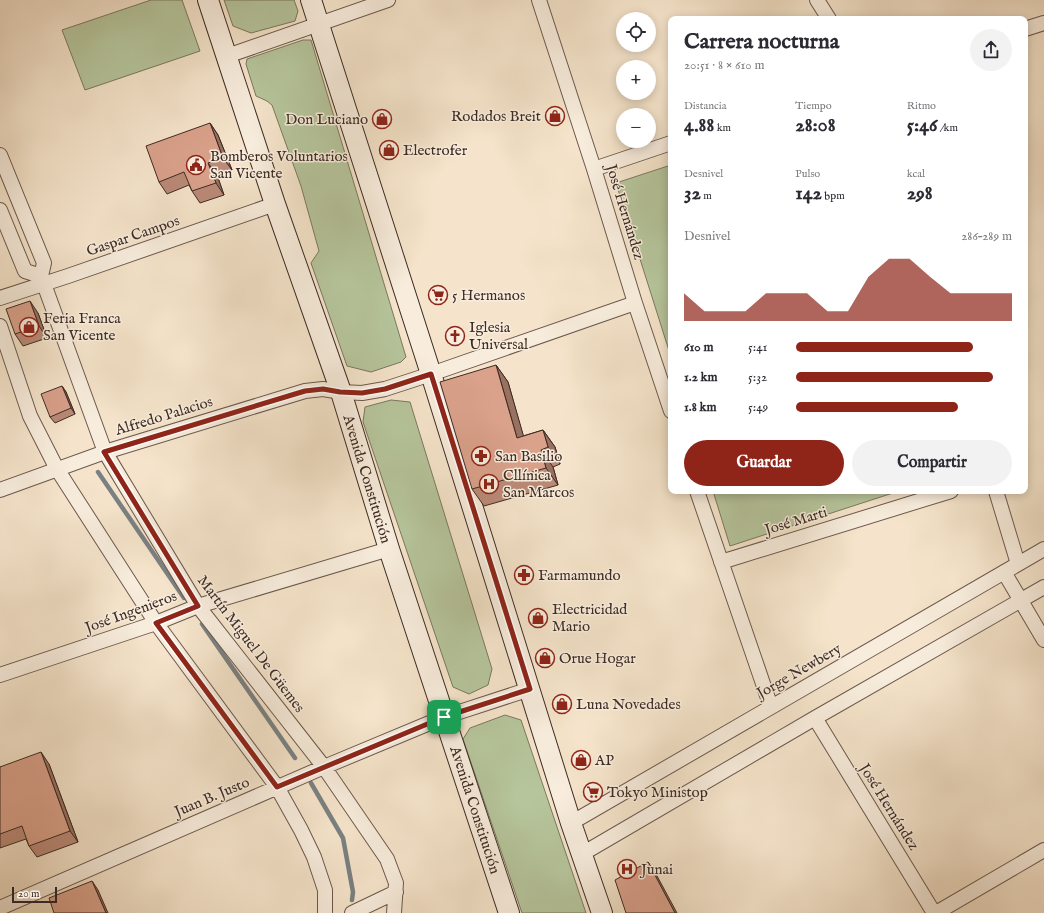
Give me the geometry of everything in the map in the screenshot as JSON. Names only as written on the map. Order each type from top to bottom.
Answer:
[{"type":"main road","name":"Avenida Constitución","points":[[208,0],[340,392],[388,549],[509,913]]},
{"type":"main road","points":[[311,0],[431,374],[571,823],[602,913]]},
{"type":"street","points":[[227,56],[388,0]]},
{"type":"street","name":"José Hernández","points":[[539,0],[668,403]]},
{"type":"street","points":[[817,0],[828,16]]},
{"type":"street","points":[[1028,28],[1044,23]]},
{"type":"street","points":[[594,169],[668,145]]},
{"type":"street","name":"Martín Miguel De Güemes","points":[[0,155],[44,263],[42,280],[104,452],[198,606],[324,767],[387,859],[396,883],[394,913]]},
{"type":"street","name":"Gaspar Campos","points":[[0,298],[42,280],[276,204]]},
{"type":"street","points":[[0,210],[25,271],[42,280]]},
{"type":"street","name":"Alfredo Palacios","points":[[0,490],[104,452],[305,391],[323,389],[340,392],[362,393],[385,389],[635,303]]},
{"type":"street","points":[[0,326],[30,416],[57,469],[156,623],[277,787],[301,830],[314,857],[325,890],[324,913]]},
{"type":"street","points":[[698,494],[772,707]]},
{"type":"street","name":"José Marti","points":[[721,562],[941,494]]},
{"type":"street","points":[[997,494],[1018,564]]},
{"type":"street","name":"José Ingenieros","points":[[0,675],[156,623],[198,606],[388,549]]},
{"type":"street","name":"Jorge Newbery","points":[[571,823],[1044,549]]},
{"type":"street","points":[[1004,572],[1044,640]]},
{"type":"street","points":[[582,854],[1044,587]]},
{"type":"street","name":"Juan B. Justo","points":[[0,908],[277,787],[444,717],[530,689]]},
{"type":"street","name":"José Hernández","points":[[815,718],[935,913]]},
{"type":"street","points":[[935,913],[1044,850]]},
{"type":"street","points":[[352,913],[396,892]]},
{"type":"green space","points":[[151,0],[182,0],[200,51],[85,90],[62,30]]},
{"type":"green space","points":[[224,0],[294,0],[298,11],[295,21],[251,33],[233,26]]},
{"type":"green space","points":[[303,40],[311,40],[406,357],[401,362],[371,372],[347,366],[311,263],[319,251],[301,186],[272,105],[256,96],[246,64],[247,59]]},
{"type":"green space","points":[[668,166],[668,348],[616,183]]},
{"type":"green space","points":[[391,400],[410,402],[492,669],[488,685],[469,694],[453,687],[363,422],[365,407]]},
{"type":"green space","points":[[714,494],[890,494],[730,546]]},
{"type":"green space","points":[[505,715],[521,720],[586,913],[522,913],[463,739],[470,728]]},
{"type":"building","points":[[210,123],[223,158],[208,163],[216,183],[192,191],[184,172],[159,182],[146,146]]},
{"type":"building","points":[[30,301],[39,326],[15,334],[6,309]]},
{"type":"building","points":[[496,365],[517,438],[543,430],[548,447],[541,450],[546,468],[472,489],[440,382]]},
{"type":"building","points":[[62,386],[71,408],[50,417],[41,394]]},
{"type":"building","points":[[41,752],[70,831],[29,846],[22,826],[0,834],[0,767]]},
{"type":"building","points":[[648,862],[675,913],[626,913],[615,880]]},
{"type":"building","points":[[92,881],[106,913],[54,913],[49,898]]},
{"type":"waterway","points":[[98,472],[184,598]]},
{"type":"waterway","points":[[202,624],[295,758]]},
{"type":"waterway","points":[[311,783],[343,838],[353,892],[352,900]]},
{"type":"place","name":"Rodados Breit","points":[[555,116]]},
{"type":"place","name":"Don Luciano","points":[[382,119]]},
{"type":"place","name":"Electrofer","points":[[389,150]]},
{"type":"place","name":"Bomberos Voluntarios San Vicente","points":[[196,165]]},
{"type":"place","name":"5 Hermanos","points":[[438,295]]},
{"type":"place","name":"Feria Franca San Vicente","points":[[29,327]]},
{"type":"place","name":"Iglesia Universal","points":[[455,336]]},
{"type":"place","name":"San Basilio","points":[[481,456]]},
{"type":"place","name":"Cllínica San Marcos","points":[[489,484]]},
{"type":"place","name":"Farmamundo","points":[[524,575]]},
{"type":"place","name":"Electricidad Mario","points":[[538,618]]},
{"type":"place","name":"Orue Hogar","points":[[545,658]]},
{"type":"place","name":"Luna Novedades","points":[[562,704]]},
{"type":"place","name":"AP","points":[[581,760]]},
{"type":"place","name":"Tokyo Ministop","points":[[593,792]]},
{"type":"place","name":"Junai","points":[[627,869]]},
{"type":"route","points":[[431,374],[530,689],[444,717],[277,787],[156,623],[198,606],[104,452],[305,391],[323,389],[340,392],[362,393],[385,389],[431,374]]}]
